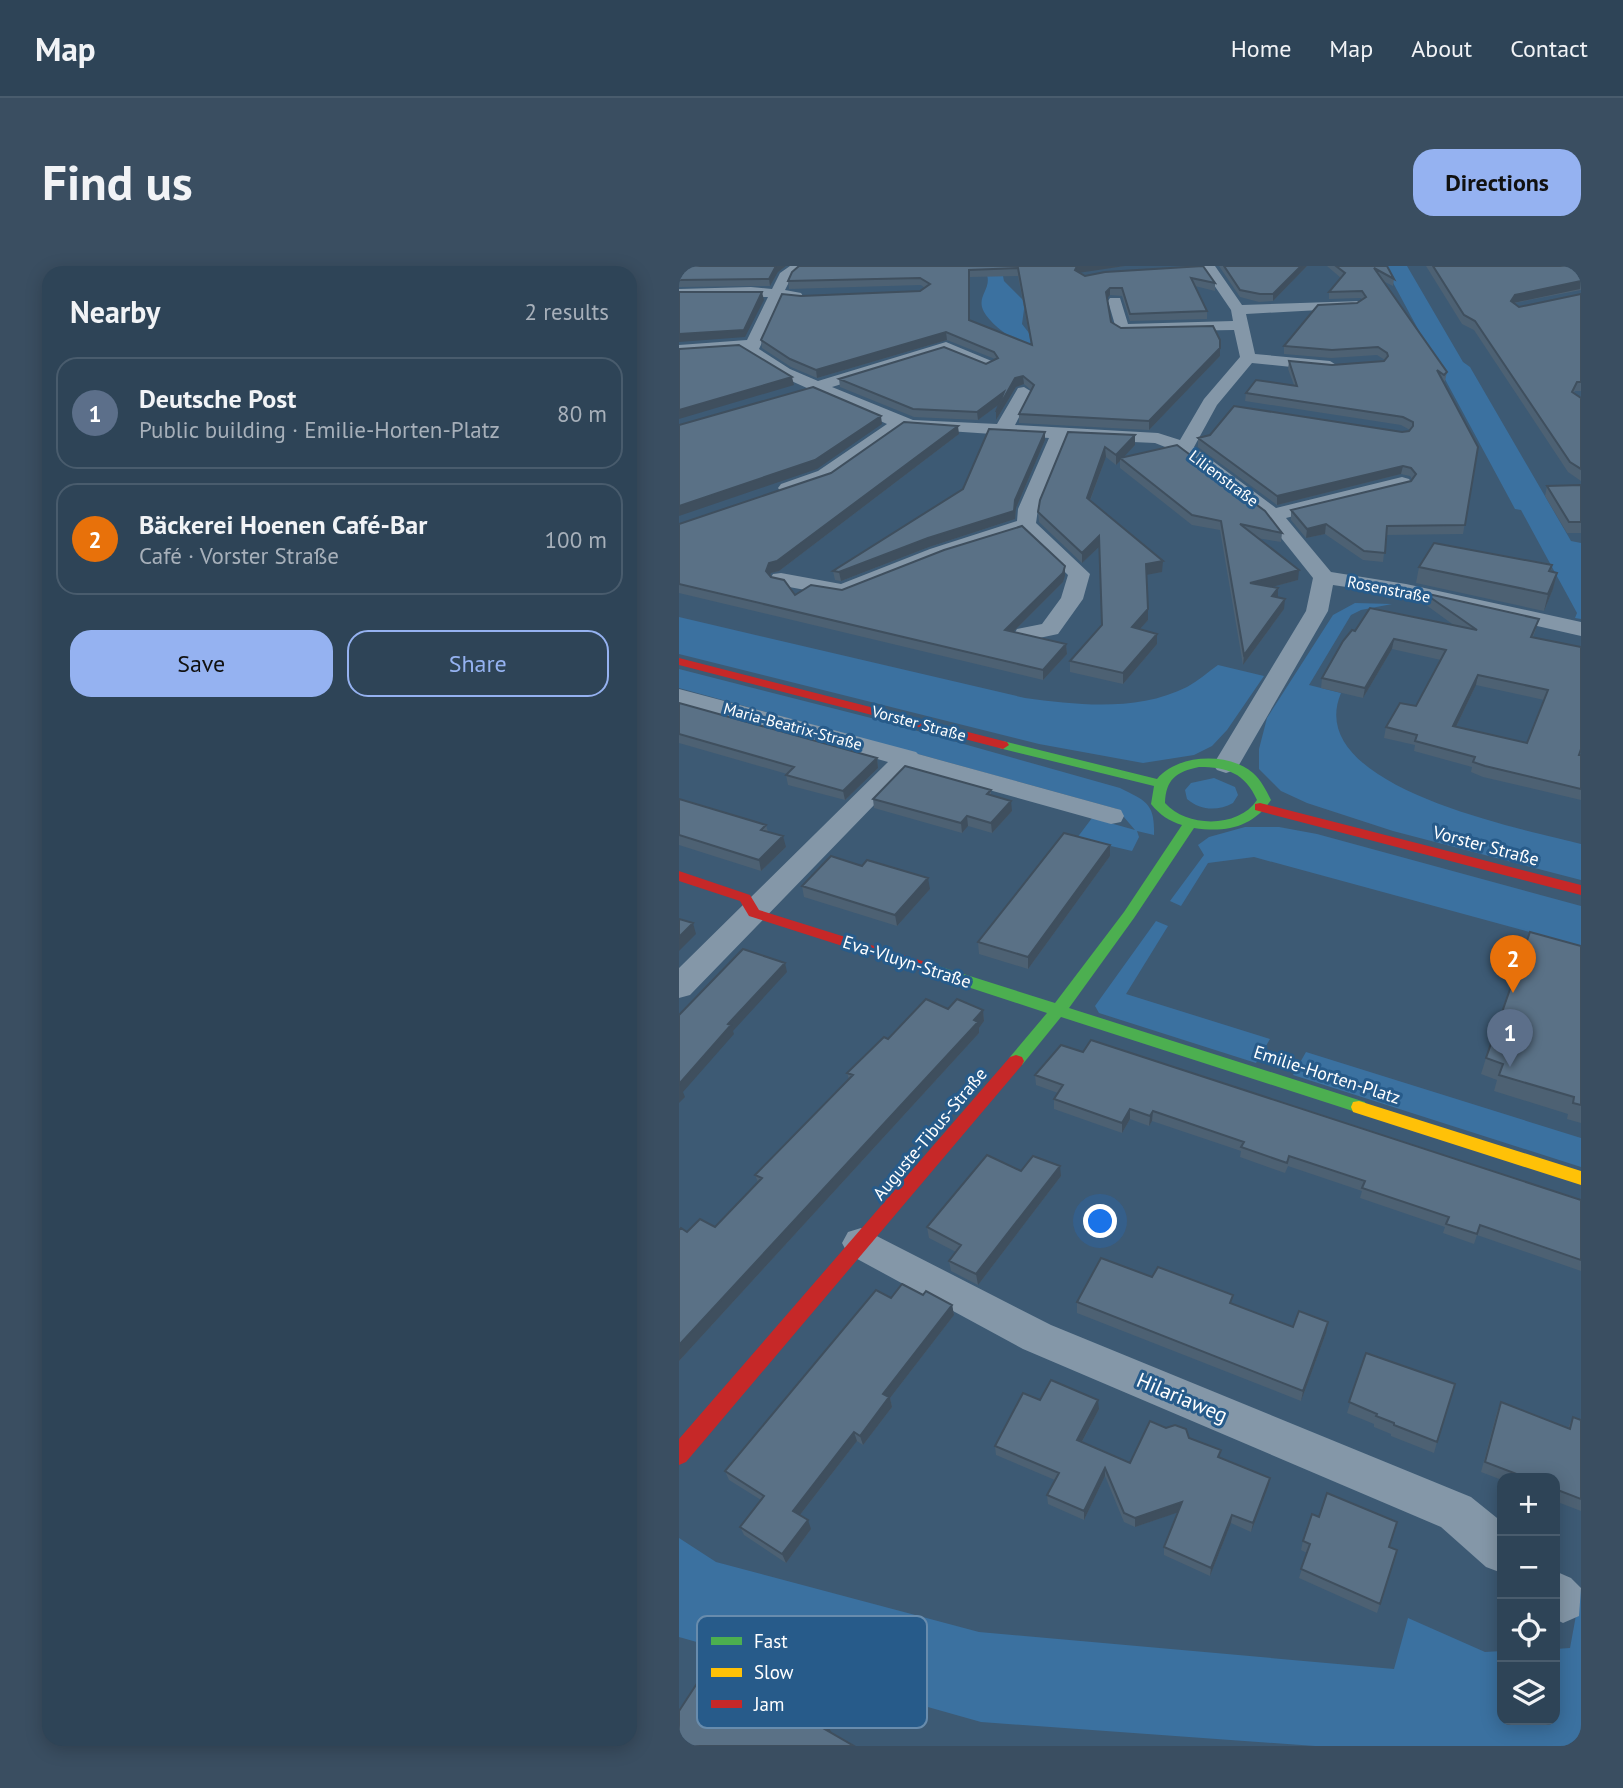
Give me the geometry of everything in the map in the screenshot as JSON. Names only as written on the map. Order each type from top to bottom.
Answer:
[{"type":"street","points":[[799,266],[785,276],[750,351],[784,372],[901,422],[927,427],[1158,438],[1184,447]]},
{"type":"street","points":[[1205,266],[1240,317],[1248,358],[1342,365]]},
{"type":"street","points":[[679,293],[751,291],[815,296]]},
{"type":"street","points":[[1115,301],[1122,329],[1356,304]]},
{"type":"street","points":[[679,350],[753,344]]},
{"type":"street","points":[[792,394],[946,347],[988,365]]},
{"type":"street","name":"Lilienstraße","points":[[1248,358],[1210,403],[1184,447],[1273,515],[1324,577]]},
{"type":"street","points":[[1003,430],[1024,392]]},
{"type":"street","points":[[1210,403],[1237,407]]},
{"type":"street","points":[[764,496],[825,475],[901,422]]},
{"type":"street","points":[[1026,524],[1028,509],[1060,433]]},
{"type":"street","name":"Lilienstraße","points":[[1273,515],[1402,483]]},
{"type":"street","points":[[781,579],[843,591],[937,553],[1026,524]]},
{"type":"street","points":[[1025,634],[1050,629],[1072,599],[1079,574],[1026,524]]},
{"type":"street","name":"Rosenstraße","points":[[1226,765],[1317,611],[1324,577],[1406,590],[1581,629]]},
{"type":"street","name":"Vorster Straße","points":[[679,661],[1076,765],[1159,783]]},
{"type":"street","name":"Maria-Beatrix-Straße","points":[[679,696],[907,757],[1111,816]]},
{"type":"street","points":[[679,987],[907,757]]},
{"type":"street","points":[[1186,765],[1226,765],[1241,769],[1261,786],[1263,796],[1260,807],[1246,818],[1224,825],[1190,823],[1165,811],[1158,802],[1156,792],[1165,776],[1186,765]]},
{"type":"street","name":"Vorster Straße","points":[[1260,807],[1581,890]]},
{"type":"street","name":"Auguste-Tibus-Straße","points":[[679,1455],[1059,1011],[1135,909],[1190,823]]},
{"type":"street","name":"Eva-Vluyn-Straße","points":[[679,876],[745,898],[754,914],[1059,1011]]},
{"type":"street","name":"Emilie-Horten-Platz","points":[[1059,1011],[1270,1076],[1581,1178]]},
{"type":"street","name":"Hilariaweg","points":[[861,1243],[1037,1337],[1456,1512],[1497,1546]]},
{"type":"shaded area","points":[[1384,266],[1407,266],[1463,362],[1470,367],[1571,541],[1581,543],[1581,619],[1575,618],[1577,613],[1521,510],[1515,509]]},
{"type":"shaded area","points":[[987,275],[1003,276],[1004,281],[1025,302],[1022,324],[1036,342],[1042,359],[999,329],[985,314],[982,299]]},
{"type":"shaded area","points":[[1355,603],[1392,604],[1361,610],[1351,615],[1309,685],[1341,693],[1337,726],[1354,754],[1384,778],[1425,798],[1469,814],[1581,844],[1581,880],[1393,831],[1307,803],[1281,791],[1259,769],[1259,749],[1267,718],[1333,615]]},
{"type":"shaded area","points":[[679,617],[1025,698],[1066,703],[1128,703],[1168,695],[1187,687],[1218,665],[1264,676],[1227,730],[1212,746],[1194,755],[1143,763],[1039,744],[679,654]]},
{"type":"shaded area","points":[[679,669],[875,719],[1120,788],[1142,800],[1151,809],[1154,835],[1137,831],[1139,837],[1132,851],[1077,838],[1092,818],[1135,830],[1117,809],[679,688]]},
{"type":"shaded area","points":[[1214,778],[1235,787],[1238,795],[1233,803],[1210,808],[1198,806],[1187,799],[1185,790],[1191,783]]},
{"type":"shaded area","points":[[1245,827],[1279,827],[1317,834],[1581,906],[1581,946],[1254,857],[1208,863],[1181,906],[1170,901],[1204,855],[1198,845],[1209,837]]},
{"type":"shaded area","points":[[1156,921],[1168,926],[1126,994],[1270,1039],[1256,1063],[1099,1013],[1095,1006]]},
{"type":"shaded area","points":[[1306,1052],[1581,1138],[1581,1167],[1293,1075]]},
{"type":"shaded area","points":[[679,1538],[716,1562],[919,1616],[697,1616],[697,1642],[679,1637]]},
{"type":"shaded area","points":[[1581,1588],[1581,1746],[1315,1746],[981,1722],[927,1707],[927,1618],[979,1632],[1394,1669],[1408,1618],[1485,1652],[1497,1651],[1497,1725],[1560,1725],[1560,1649],[1570,1648]]},
{"type":"building","points":[[679,266],[776,266],[769,279],[679,280]]},
{"type":"building","points":[[799,266],[1077,266],[1075,270],[1085,276],[1105,272],[1203,266],[1215,283],[1191,278],[1207,311],[1130,314],[1122,288],[1110,288],[1106,292],[1111,322],[1121,328],[1213,326],[1220,340],[1220,348],[1149,421],[1019,414],[1034,385],[1023,376],[1015,378],[996,412],[1004,392],[977,412],[913,409],[839,379],[944,347],[986,364],[998,358],[994,352],[946,332],[816,370],[790,359],[761,340],[782,294],[801,296],[920,291],[930,284],[920,278],[788,281]],"holes":[[[1018,268],[1032,345],[969,320],[969,270]]]},
{"type":"building","points":[[1224,266],[1301,266],[1273,294],[1260,294],[1240,290]]},
{"type":"building","points":[[1336,266],[1387,266],[1394,279],[1374,268],[1447,372],[1444,375],[1437,370],[1478,447],[1465,525],[1387,526],[1385,553],[1364,551],[1326,524],[1307,529],[1291,510],[1411,481],[1416,474],[1411,468],[1403,466],[1277,496],[1198,438],[1210,435],[1234,406],[1409,431],[1413,422],[1403,417],[1246,393],[1256,380],[1297,386],[1289,361],[1332,365],[1384,361],[1388,356],[1378,347],[1332,350],[1284,346],[1318,305],[1357,303],[1366,297],[1362,291],[1329,292],[1345,273]]},
{"type":"building","points":[[1433,266],[1581,266],[1581,281],[1515,295],[1511,301],[1519,307],[1581,294],[1581,382],[1577,382],[1572,392],[1581,398],[1581,469],[1570,462],[1475,321],[1464,315]]},
{"type":"building","points":[[679,292],[762,292],[744,330],[679,334]]},
{"type":"building","points":[[739,345],[792,377],[679,410],[679,349]]},
{"type":"building","points":[[813,387],[881,416],[815,460],[679,506],[679,425]]},
{"type":"building","points":[[904,422],[958,426],[777,561],[769,563],[766,571],[771,577],[784,580],[795,595],[811,585],[842,590],[944,550],[1022,526],[1065,566],[1063,573],[1005,630],[1066,644],[1043,670],[679,584],[679,524],[831,473]]},
{"type":"building","points":[[989,429],[1045,432],[1015,500],[1014,511],[928,538],[839,572],[833,571],[963,489]]},
{"type":"building","points":[[1068,432],[1135,435],[1116,455],[1105,447],[1087,498],[1163,561],[1146,564],[1148,609],[1132,627],[1157,634],[1123,673],[1070,661],[1102,625],[1099,536],[1082,553],[1038,512],[1040,500]]},
{"type":"building","points":[[1177,445],[1265,511],[1282,533],[1240,524],[1299,570],[1250,583],[1278,588],[1272,596],[1285,599],[1244,655],[1221,521],[1192,515],[1120,458]]},
{"type":"building","points":[[1581,485],[1581,522],[1569,522],[1547,486]]},
{"type":"building","points":[[1434,543],[1552,565],[1549,571],[1557,573],[1548,594],[1419,567]]},
{"type":"building","points":[[1424,593],[1539,619],[1531,637],[1581,647],[1581,789],[1485,766],[1473,762],[1475,757],[1415,741],[1417,735],[1386,727],[1400,703],[1416,706],[1446,650],[1394,639],[1365,688],[1322,678],[1343,641],[1352,630],[1355,631],[1370,608],[1477,630]],"holes":[[[1478,675],[1548,690],[1527,743],[1453,726]]]},
{"type":"building","points":[[679,703],[877,758],[843,791],[786,775],[794,767],[679,734]]},
{"type":"building","points":[[905,766],[991,790],[987,794],[1011,801],[991,823],[967,816],[961,823],[873,799]]},
{"type":"building","points":[[679,799],[766,825],[761,830],[783,836],[759,860],[679,835]]},
{"type":"building","points":[[1064,833],[1110,845],[1028,957],[978,942]]},
{"type":"building","points":[[831,856],[862,866],[867,860],[928,878],[895,915],[802,886]]},
{"type":"building","points":[[679,919],[693,923],[679,937]]},
{"type":"building","points":[[1530,932],[1581,946],[1581,1105],[1573,1103],[1574,1097],[1499,1075],[1503,1064],[1486,1058]]},
{"type":"building","points":[[743,949],[785,963],[728,1024],[731,1025],[679,1084],[679,1015]]},
{"type":"building","points":[[926,999],[948,1009],[957,999],[983,1010],[974,1020],[978,1022],[679,1345],[679,1230],[681,1228],[687,1232],[700,1219],[715,1227],[762,1178],[755,1175],[853,1075],[847,1073],[884,1037],[888,1039]]},
{"type":"building","points":[[1091,1040],[1581,1200],[1581,1260],[1480,1225],[1477,1234],[1446,1224],[1449,1217],[1362,1188],[1365,1181],[1289,1156],[1287,1163],[1241,1147],[1244,1142],[1153,1111],[1150,1116],[1130,1109],[1122,1123],[1054,1099],[1063,1085],[1035,1075],[1061,1045],[1083,1052]]},
{"type":"building","points":[[987,1155],[1021,1171],[1033,1156],[1060,1166],[976,1274],[949,1261],[961,1245],[927,1227]]},
{"type":"building","points":[[1101,1258],[1152,1277],[1158,1267],[1233,1295],[1230,1303],[1293,1327],[1299,1311],[1328,1322],[1303,1391],[1077,1302]]},
{"type":"building","points":[[902,1284],[923,1295],[926,1291],[952,1305],[883,1394],[889,1397],[860,1436],[854,1432],[793,1511],[808,1520],[782,1554],[740,1527],[764,1496],[725,1471],[876,1290],[891,1298]]},
{"type":"building","points":[[1366,1353],[1455,1384],[1437,1442],[1394,1425],[1349,1402]]},
{"type":"building","points":[[1051,1380],[1098,1400],[1077,1440],[1130,1463],[1150,1421],[1166,1428],[1175,1425],[1186,1429],[1189,1438],[1221,1450],[1218,1457],[1270,1478],[1253,1523],[1232,1515],[1211,1568],[1164,1547],[1182,1502],[1135,1518],[1124,1513],[1105,1468],[1084,1511],[1047,1495],[1059,1473],[995,1446],[1023,1393],[1040,1400]]},
{"type":"building","points":[[1501,1402],[1570,1429],[1573,1417],[1581,1420],[1581,1499],[1560,1491],[1560,1473],[1514,1473],[1485,1462]]},
{"type":"building","points":[[1327,1493],[1397,1522],[1389,1547],[1397,1550],[1380,1604],[1301,1569],[1310,1544],[1303,1541],[1312,1514],[1319,1517]]},
{"type":"building","points":[[697,1683],[697,1728],[823,1728],[854,1746],[679,1746],[679,1711]]},
{"type":"traffic: fast","points":[[1003,745],[1159,783]]},
{"type":"traffic: fast","points":[[1199,763],[1231,766],[1247,774],[1264,800],[1256,812],[1236,822],[1213,825],[1189,823],[1166,813],[1158,804],[1160,785],[1174,770],[1199,763]]},
{"type":"traffic: fast","points":[[1016,1061],[1107,945],[1190,823]]},
{"type":"traffic: fast","points":[[930,969],[1359,1107]]},
{"type":"traffic: slow","points":[[1359,1107],[1581,1178]]},
{"type":"traffic: jam","points":[[679,661],[1003,745]]},
{"type":"traffic: jam","points":[[1260,807],[1581,890]]},
{"type":"traffic: jam","points":[[679,876],[745,898],[754,913],[930,969]]},
{"type":"traffic: jam","points":[[679,1455],[1016,1061]]},
{"type":"place","name":"Bäckerei Hoenen Café-Bar","points":[[1513,993]]},
{"type":"place","name":"Deutsche Post","points":[[1510,1067]]}]
